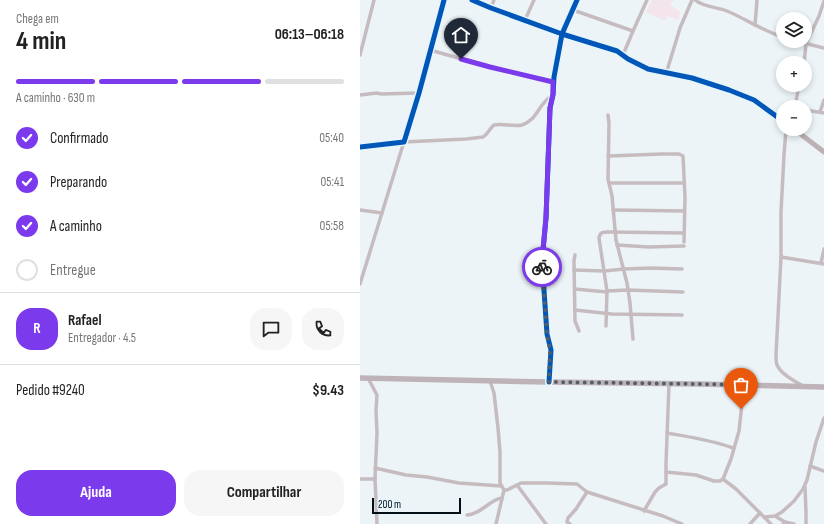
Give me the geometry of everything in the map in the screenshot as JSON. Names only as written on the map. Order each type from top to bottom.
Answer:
[{"type":"main road","points":[[360,378],[824,387]]},
{"type":"street","points":[[360,55],[374,0]]},
{"type":"street","points":[[360,283],[419,93],[444,0]]},
{"type":"street","points":[[472,0],[562,34],[617,51],[628,59],[648,69],[708,83],[754,100],[776,116]]},
{"type":"street","points":[[491,8],[494,0]]},
{"type":"street","points":[[525,20],[534,0]]},
{"type":"street","points":[[549,382],[550,350],[547,334],[542,261],[546,218],[550,108],[553,94],[553,82],[562,34],[577,0]]},
{"type":"street","points":[[623,55],[647,0]]},
{"type":"street","points":[[666,74],[680,28],[693,0],[725,10],[776,34]]},
{"type":"street","points":[[755,25],[758,0]]},
{"type":"street","points":[[812,31],[824,1]]},
{"type":"street","points":[[573,10],[633,31]]},
{"type":"street","points":[[812,45],[824,48]]},
{"type":"street","points":[[430,50],[490,67],[553,82]]},
{"type":"street","points":[[360,95],[419,93]]},
{"type":"street","points":[[360,147],[404,142],[483,137],[494,125],[516,126],[532,120],[548,98],[553,94]]},
{"type":"street","points":[[812,111],[822,113],[824,100]]},
{"type":"street","points":[[540,108],[550,108]]},
{"type":"street","points":[[608,115],[608,179],[612,196],[617,245],[628,290],[633,339]]},
{"type":"street","points":[[785,136],[776,355],[779,368],[789,377],[804,386]]},
{"type":"street","points":[[804,136],[824,151]]},
{"type":"street","points":[[608,156],[662,154],[682,155],[684,157],[684,244],[649,247],[617,245]]},
{"type":"street","points":[[609,183],[684,183]]},
{"type":"street","points":[[360,210],[382,213]]},
{"type":"street","points":[[613,210],[684,211]]},
{"type":"street","points":[[606,326],[607,292],[599,235],[601,233],[684,233]]},
{"type":"street","points":[[781,257],[822,263],[824,249]]},
{"type":"street","points":[[575,255],[575,321],[579,331]]},
{"type":"street","points":[[574,270],[604,271],[661,268],[682,269]]},
{"type":"street","points":[[575,289],[607,292],[628,290],[683,292]]},
{"type":"street","points":[[575,310],[606,314],[682,315]]},
{"type":"street","points":[[368,378],[377,395],[375,468],[377,524]]},
{"type":"street","points":[[490,381],[494,393],[498,420],[500,480],[501,486],[504,490]]},
{"type":"street","points":[[644,510],[654,492],[666,484],[669,384]]},
{"type":"street","points":[[723,479],[739,431],[744,385]]},
{"type":"street","points":[[806,524],[805,486],[816,442],[824,418]]},
{"type":"street","points":[[668,433],[708,440],[733,448]]},
{"type":"street","points":[[810,466],[824,470]]},
{"type":"street","points":[[375,468],[406,475],[459,483],[501,486]]},
{"type":"street","points":[[666,472],[696,475],[714,481],[720,481],[723,479]]},
{"type":"street","points":[[360,479],[375,479]]},
{"type":"street","points":[[723,479],[771,524]]},
{"type":"street","points":[[504,490],[524,483],[577,484],[587,492],[663,516],[682,524]]},
{"type":"street","points":[[517,485],[546,524]]},
{"type":"street","points":[[765,517],[775,516],[782,512],[800,494],[805,486]]},
{"type":"street","points":[[496,524],[504,490]]},
{"type":"street","points":[[570,524],[568,522],[568,518],[587,492]]},
{"type":"street","points":[[467,515],[477,513],[496,500],[502,498]]},
{"type":"street","points":[[750,524],[760,513]]},
{"type":"street","points":[[775,516],[784,523],[794,524]]},
{"type":"shaded area","points":[[652,0],[674,0],[670,5],[680,12],[679,20],[667,16],[665,21],[646,12]]},
{"type":"cycle path","points":[[360,147],[404,142],[444,0]]},
{"type":"cycle path","points":[[472,0],[562,34],[617,51],[628,59],[648,69],[692,78],[729,90],[754,100],[776,116]]},
{"type":"cycle path","points":[[549,382],[551,350],[547,334],[542,261],[546,218],[550,108],[562,34],[577,0]]},
{"type":"way so far","points":[[542,267],[547,334],[550,350],[549,382],[744,385],[741,409]]},
{"type":"route","points":[[461,59],[553,82],[553,94],[550,108],[546,218],[542,267]]}]
